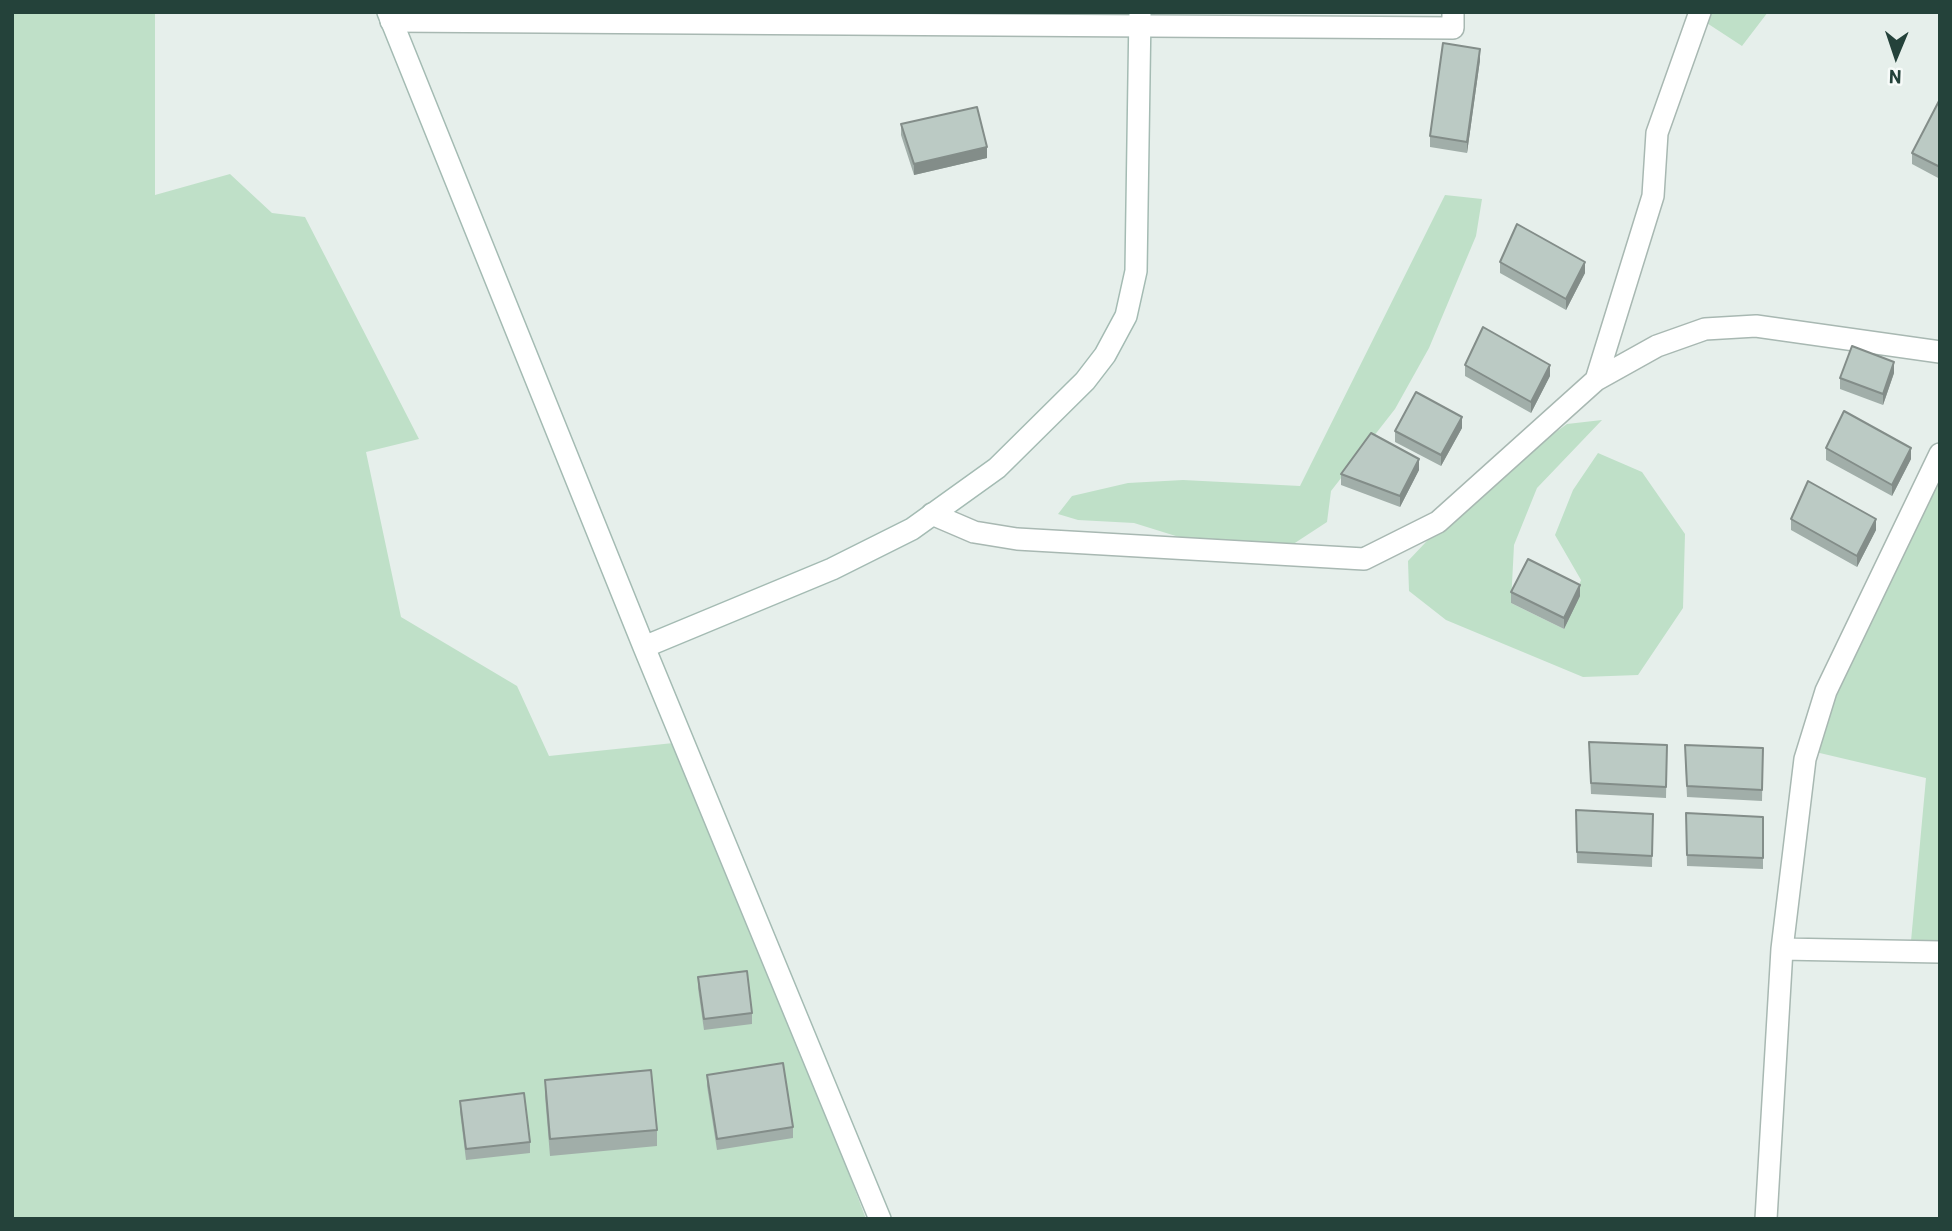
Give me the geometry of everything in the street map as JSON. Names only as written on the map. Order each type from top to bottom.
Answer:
[{"type":"street","points":[[880,1219],[643,647],[390,16],[1140,19],[1453,28],[1453,12]]},
{"type":"street","points":[[1596,380],[1653,196],[1657,133],[1700,12]]},
{"type":"street","points":[[643,647],[832,569],[912,528],[997,468],[1074,394],[1105,355],[1126,316],[1136,271],[1140,19]]},
{"type":"street","points":[[932,514],[974,532],[1017,539],[1364,559],[1438,522],[1596,380],[1657,346],[1705,329],[1756,326],[1940,352]]},
{"type":"street","points":[[1766,1219],[1782,949],[1807,750],[1826,691],[1940,454]]},
{"type":"street","points":[[1782,949],[1940,952]]},
{"type":"green space","points":[[12,12],[155,12],[155,195],[230,174],[272,213],[305,217],[419,439],[366,452],[401,617],[517,686],[549,756],[683,742],[729,854],[866,1219],[12,1219]]},
{"type":"green space","points":[[1690,12],[1768,12],[1742,46]]},
{"type":"green space","points":[[1445,195],[1482,199],[1476,236],[1429,348],[1395,409],[1331,491],[1327,522],[1278,554],[1224,551],[1134,523],[1078,520],[1058,514],[1072,496],[1128,483],[1183,480],[1300,486]]},
{"type":"green space","points":[[1602,420],[1537,488],[1514,545],[1511,603],[1564,629],[1581,580],[1555,535],[1573,490],[1598,453],[1642,472],[1685,534],[1683,608],[1638,675],[1583,677],[1446,620],[1409,591],[1408,561],[1475,490],[1567,424]]},
{"type":"green space","points":[[1940,454],[1940,946],[1911,941],[1926,778],[1807,750]]},
{"type":"building","points":[[1443,43],[1480,49],[1467,142],[1430,136]]},
{"type":"building","points":[[1940,99],[1940,167],[1912,153]]},
{"type":"building","points":[[977,107],[987,147],[914,164],[901,124]]},
{"type":"building","points":[[1517,224],[1585,262],[1566,299],[1500,262]]},
{"type":"building","points":[[1483,327],[1550,365],[1531,402],[1465,365]]},
{"type":"building","points":[[1852,346],[1894,362],[1883,394],[1840,378]]},
{"type":"building","points":[[1416,392],[1462,417],[1441,455],[1395,431]]},
{"type":"building","points":[[1844,411],[1911,448],[1892,485],[1826,448]]},
{"type":"building","points":[[1371,433],[1419,459],[1400,496],[1341,474]]},
{"type":"building","points":[[1808,481],[1876,519],[1857,556],[1791,519]]},
{"type":"building","points":[[1528,559],[1580,585],[1564,618],[1511,592]]},
{"type":"building","points":[[1589,742],[1667,745],[1666,787],[1591,783]]},
{"type":"building","points":[[1685,745],[1763,748],[1762,790],[1687,786]]},
{"type":"building","points":[[1576,810],[1653,814],[1652,856],[1577,852]]},
{"type":"building","points":[[1686,813],[1763,817],[1763,858],[1687,855]]},
{"type":"building","points":[[747,971],[752,1013],[704,1019],[698,977]]},
{"type":"building","points":[[783,1063],[793,1127],[717,1139],[707,1075]]},
{"type":"building","points":[[651,1070],[657,1130],[550,1139],[545,1080]]},
{"type":"building","points":[[524,1093],[530,1142],[466,1149],[460,1101]]}]
